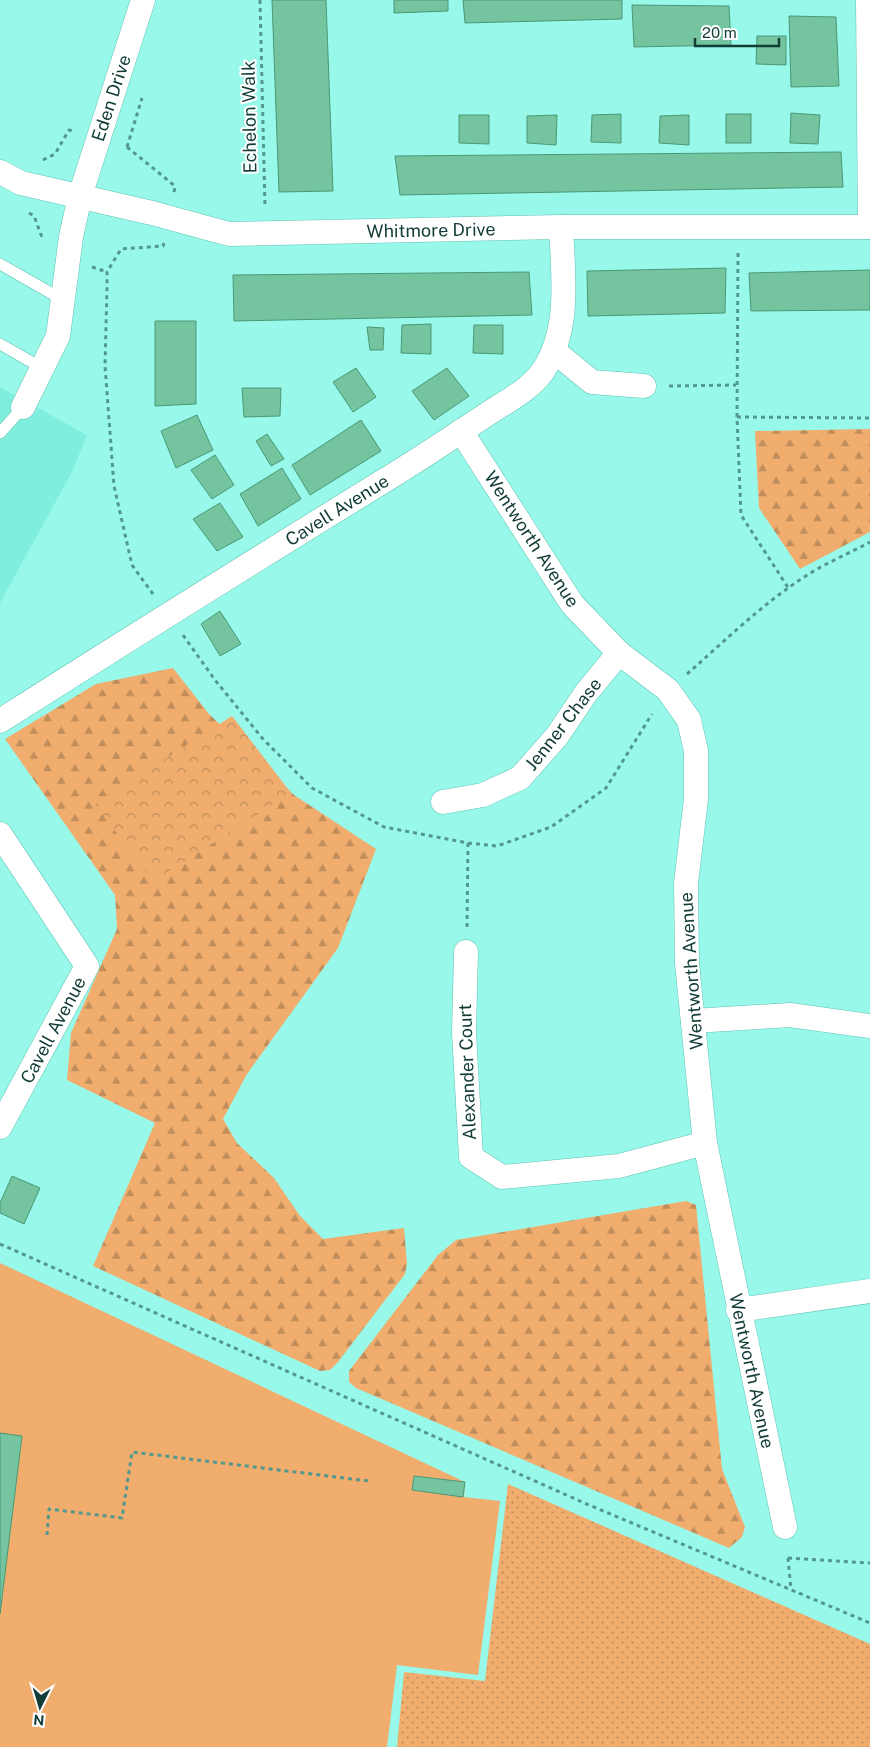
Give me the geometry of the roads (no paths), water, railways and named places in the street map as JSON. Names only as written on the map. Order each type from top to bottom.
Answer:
[{"type":"street","name":"Eden Drive","points":[[23,407],[58,336],[71,237],[80,196],[143,0]]},
{"type":"street","points":[[868,0],[870,227]]},
{"type":"street","name":"Whitmore Drive","points":[[0,172],[21,183],[169,217],[229,234],[561,227],[870,227]]},
{"type":"street","name":"Cavell Avenue","points":[[0,721],[168,614],[437,448],[526,389],[542,372],[554,351],[561,328],[564,290],[561,227]]},
{"type":"street","points":[[554,351],[592,382],[644,386]]},
{"type":"street","name":"Wentworth Avenue","points":[[461,431],[572,604],[619,653],[668,690],[690,720],[696,751],[696,799],[686,884],[687,963],[705,1143],[738,1310],[785,1527]]},
{"type":"street","name":"Jenner Chase","points":[[443,802],[483,795],[520,778],[556,736],[586,693],[619,653]]},
{"type":"street","name":"Cavell Avenue","points":[[0,834],[87,966],[0,1127]]},
{"type":"street","name":"Alexander Court","points":[[466,952],[464,1032],[470,1157],[502,1177],[619,1166],[705,1143]]},
{"type":"street","points":[[693,1021],[790,1014],[870,1026]]},
{"type":"street","points":[[738,1310],[870,1291]]},
{"type":"lane","points":[[0,264],[63,300]]},
{"type":"lane","points":[[0,344],[42,368]]},
{"type":"lane","points":[[0,433],[23,407]]}]
